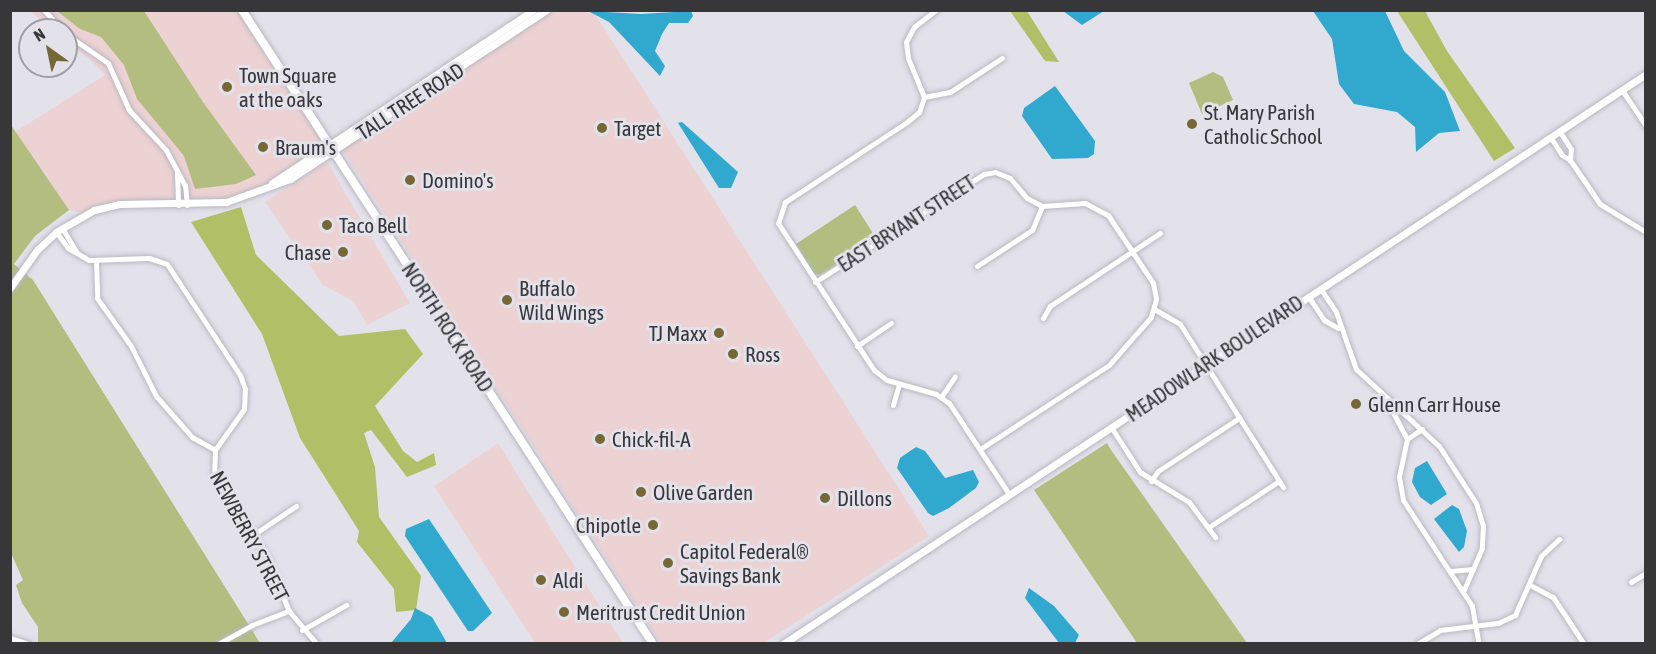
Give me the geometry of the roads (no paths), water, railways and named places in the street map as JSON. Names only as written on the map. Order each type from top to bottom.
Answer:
[{"type":"main road","name":"NORTH ROCK ROAD","points":[[242,10],[653,644]]},
{"type":"street","name":"TALL TREE ROAD","points":[[331,147],[533,10]]},
{"type":"street","name":"TALL TREE ROAD","points":[[10,288],[37,250],[59,230],[94,210],[119,204],[187,205],[226,202],[270,185],[546,10]]},
{"type":"street","points":[[936,10],[914,27],[906,42],[908,58],[924,97],[919,112],[785,202],[777,210],[779,226],[856,346],[874,370],[899,384],[942,397],[1010,494]]},
{"type":"street","points":[[78,42],[108,63],[129,110],[166,150],[185,185],[187,205]]},
{"type":"street","points":[[924,97],[950,92],[1002,58]]},
{"type":"street","name":"MEADOWLARK BOULEVARD","points":[[783,644],[1646,74]]},
{"type":"street","points":[[1622,90],[1646,126]]},
{"type":"street","points":[[1560,132],[1571,149],[1570,160]]},
{"type":"street","points":[[1551,138],[1562,155],[1570,160],[1600,204],[1646,232]]},
{"type":"street","points":[[980,449],[1109,365],[1154,309],[1153,283],[1112,220],[1098,207],[1085,203],[1042,206],[1030,200],[1014,181],[1000,173],[1003,165]]},
{"type":"street","points":[[177,171],[178,205]]},
{"type":"street","name":"EAST BRYANT STREET","points":[[815,282],[978,176],[1000,173]]},
{"type":"street","points":[[977,266],[1032,230],[1042,206]]},
{"type":"street","name":"NEWBERRY STREET","points":[[59,230],[76,253],[96,261],[149,258],[166,264],[240,375],[245,389],[244,409],[215,450],[214,475],[253,535],[274,573],[289,611],[302,630],[316,644]]},
{"type":"street","points":[[1043,318],[1050,306],[1160,233]]},
{"type":"street","points":[[96,261],[97,298],[131,346],[156,396],[187,433],[215,450]]},
{"type":"street","points":[[1320,288],[1336,312],[1338,328],[1356,369],[1387,401],[1439,446],[1480,513],[1483,538],[1463,592]]},
{"type":"street","points":[[1308,296],[1324,320],[1338,328]]},
{"type":"street","points":[[1154,309],[1180,324],[1283,487]]},
{"type":"street","points":[[856,346],[891,323]]},
{"type":"street","points":[[942,397],[955,376]]},
{"type":"street","points":[[893,405],[899,384]]},
{"type":"street","points":[[1387,401],[1407,439],[1400,490],[1474,610],[1479,644]]},
{"type":"street","points":[[1151,481],[1158,471],[1239,418]]},
{"type":"street","points":[[1110,427],[1140,472],[1151,481],[1189,502],[1215,537]]},
{"type":"street","points":[[1407,439],[1422,429]]},
{"type":"street","points":[[1209,527],[1280,481]]},
{"type":"street","points":[[253,535],[296,506]]},
{"type":"street","points":[[1417,644],[1440,630],[1504,622],[1515,615],[1541,556],[1559,539]]},
{"type":"street","points":[[1450,571],[1473,569]]},
{"type":"street","points":[[1631,582],[1646,573]]},
{"type":"street","points":[[1530,585],[1553,597],[1584,644]]},
{"type":"street","points":[[302,630],[346,605]]},
{"type":"street","points":[[218,644],[252,625],[289,611]]},
{"type":"street","points":[[10,638],[29,644]]},
{"type":"water","points":[[588,11],[641,14],[691,11],[693,16],[688,23],[669,23],[662,34],[655,51],[665,66],[660,76],[609,22]]},
{"type":"water","points":[[1063,11],[1104,11],[1082,25]]},
{"type":"water","points":[[1313,11],[1385,11],[1404,51],[1445,92],[1460,131],[1439,133],[1416,152],[1415,127],[1397,112],[1354,104],[1339,84],[1332,39]]},
{"type":"water","points":[[1055,86],[1095,141],[1094,154],[1088,158],[1052,159],[1022,116],[1024,108]]},
{"type":"water","points":[[682,122],[738,172],[731,188],[719,188],[678,123]]},
{"type":"water","points":[[916,447],[925,451],[945,478],[973,470],[979,482],[976,488],[949,508],[933,516],[928,513],[897,468],[900,458]]},
{"type":"water","points":[[1427,461],[1447,494],[1431,505],[1420,497],[1412,482],[1415,468]]},
{"type":"water","points":[[1452,505],[1459,509],[1467,531],[1464,547],[1459,552],[1434,519]]},
{"type":"water","points":[[429,519],[492,613],[473,631],[468,631],[405,536],[406,529]]},
{"type":"water","points":[[1029,588],[1054,606],[1079,635],[1075,643],[1059,643],[1025,598]]},
{"type":"water","points":[[415,608],[432,617],[447,643],[391,643],[411,619]]},
{"type":"place","name":"Town Square at the oaks","points":[[227,87]]},
{"type":"place","name":"St. Mary Parish Catholic School","points":[[1192,124]]},
{"type":"place","name":"Target","points":[[602,128]]},
{"type":"place","name":"Braum's","points":[[263,147]]},
{"type":"place","name":"Domino's","points":[[410,180]]},
{"type":"place","name":"Taco Bell","points":[[327,225]]},
{"type":"place","name":"Chase","points":[[343,252]]},
{"type":"place","name":"Buffalo Wild Wings","points":[[507,300]]},
{"type":"place","name":"TJ Maxx","points":[[719,333]]},
{"type":"place","name":"Ross","points":[[733,354]]},
{"type":"place","name":"Glenn Carr House","points":[[1356,404]]},
{"type":"place","name":"Chick-fil-A","points":[[600,439]]},
{"type":"place","name":"Olive Garden","points":[[641,492]]},
{"type":"place","name":"Dillons","points":[[825,498]]},
{"type":"place","name":"Chipotle","points":[[653,525]]},
{"type":"place","name":"Capitol Federal® Savings Bank","points":[[668,563]]},
{"type":"place","name":"Aldi","points":[[541,580]]},
{"type":"place","name":"Meritrust Credit Union","points":[[564,612]]}]
